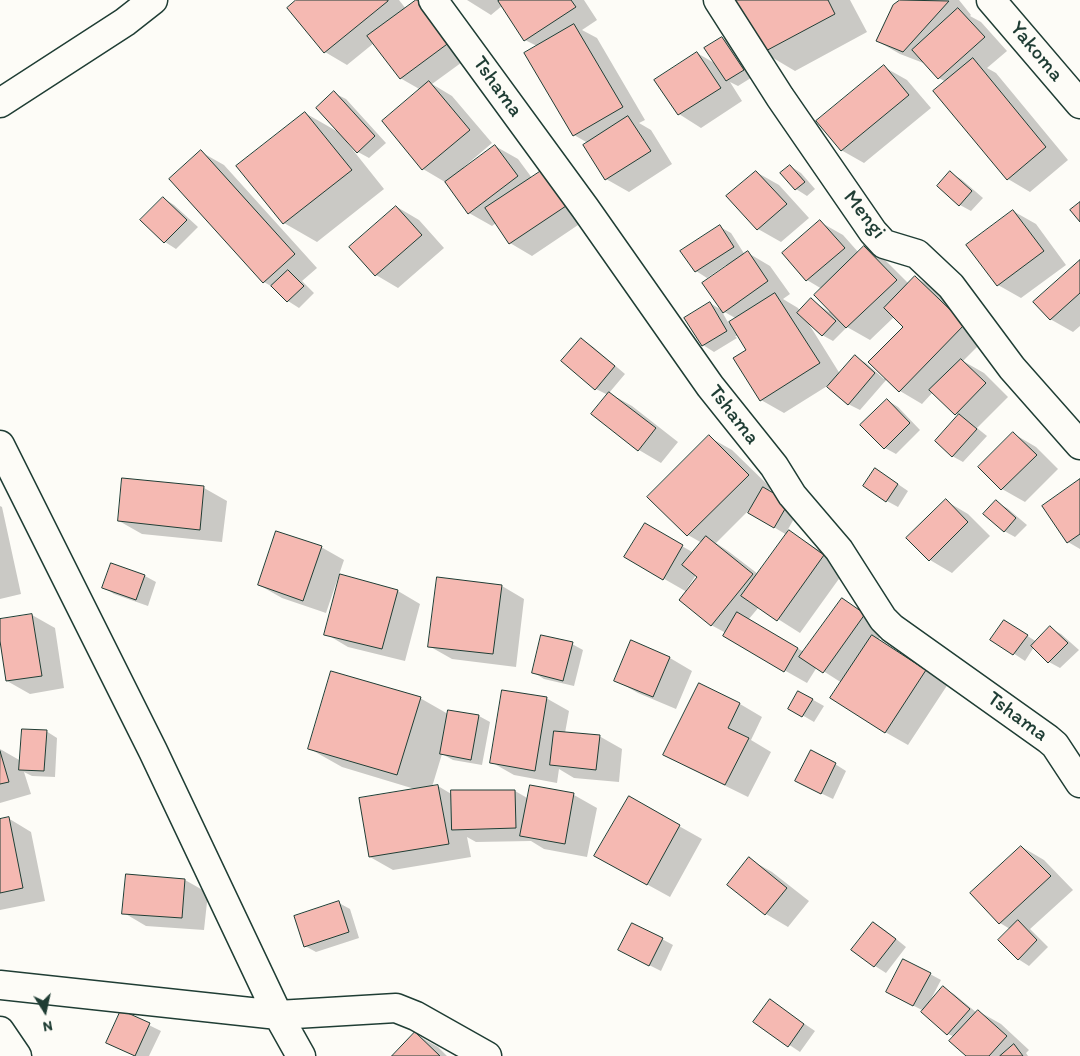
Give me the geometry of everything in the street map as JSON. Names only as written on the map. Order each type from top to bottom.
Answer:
[{"type":"street","points":[[0,103],[125,22],[153,0]]},
{"type":"street","name":"Tshama","points":[[434,0],[579,200],[710,386],[774,466],[792,495],[839,550],[883,619],[892,628],[1048,739],[1080,783]]},
{"type":"street","name":"Mengi","points":[[718,0],[780,97],[873,232],[884,244],[917,254],[951,286],[1012,368],[1080,445]]},
{"type":"street","name":"Yakoma","points":[[992,0],[1080,104]]},
{"type":"street","points":[[0,445],[153,751],[278,1015],[300,1056]]},
{"type":"street","points":[[0,984],[278,1015],[396,1008],[416,1016],[488,1056]]},
{"type":"street","points":[[0,1031],[17,1056]]},
{"type":"building","points":[[296,0],[388,1],[324,53],[287,8]]},
{"type":"building","points":[[416,0],[425,0],[454,39],[400,79],[367,36]]},
{"type":"building","points":[[571,0],[576,7],[524,41],[498,1]]},
{"type":"building","points":[[733,0],[828,0],[835,14],[762,53]]},
{"type":"building","points":[[900,0],[949,1],[903,52],[876,41],[893,5]]},
{"type":"building","points":[[958,8],[985,37],[938,79],[912,50]]},
{"type":"building","points":[[574,24],[623,107],[573,136],[524,53]]},
{"type":"building","points":[[722,37],[744,70],[726,81],[704,48]]},
{"type":"building","points":[[697,52],[721,88],[678,115],[654,80]]},
{"type":"building","points":[[973,58],[1046,147],[1007,180],[933,91]]},
{"type":"building","points":[[884,65],[909,95],[841,151],[816,121]]},
{"type":"building","points":[[429,81],[470,130],[422,170],[382,121]]},
{"type":"building","points":[[334,91],[375,136],[357,153],[316,108]]},
{"type":"building","points":[[305,112],[352,170],[283,224],[236,166]]},
{"type":"building","points":[[628,116],[651,151],[605,180],[583,145]]},
{"type":"building","points":[[495,145],[518,176],[468,214],[445,182]]},
{"type":"building","points":[[201,150],[295,254],[263,283],[169,179]]},
{"type":"building","points":[[790,165],[805,182],[795,190],[780,173]]},
{"type":"building","points":[[541,171],[566,206],[509,244],[485,208]]},
{"type":"building","points":[[756,171],[787,204],[757,230],[726,196]]},
{"type":"building","points":[[950,171],[972,191],[959,206],[937,186]]},
{"type":"building","points":[[163,197],[187,220],[164,243],[140,220]]},
{"type":"building","points":[[1080,202],[1080,222],[1070,210]]},
{"type":"building","points":[[396,206],[422,235],[375,276],[349,247]]},
{"type":"building","points":[[1013,210],[1044,251],[997,286],[966,245]]},
{"type":"building","points":[[820,220],[845,248],[806,281],[782,253]]},
{"type":"building","points":[[720,225],[734,247],[695,272],[680,251]]},
{"type":"building","points":[[864,246],[897,280],[846,328],[814,295]]},
{"type":"building","points":[[748,251],[768,281],[723,313],[702,283]]},
{"type":"building","points":[[1080,260],[1080,293],[1050,320],[1033,302]]},
{"type":"building","points":[[288,270],[304,286],[287,302],[271,286]]},
{"type":"building","points":[[915,276],[965,324],[899,392],[868,362],[903,327],[884,308]]},
{"type":"building","points":[[775,293],[820,363],[760,401],[733,358],[746,350],[729,322]]},
{"type":"building","points":[[811,298],[836,321],[822,336],[797,313]]},
{"type":"building","points":[[710,302],[727,331],[702,346],[684,318]]},
{"type":"building","points":[[581,338],[615,366],[595,390],[561,361]]},
{"type":"building","points":[[855,355],[875,373],[848,405],[827,387]]},
{"type":"building","points":[[961,359],[986,383],[955,415],[929,390]]},
{"type":"building","points":[[609,392],[656,428],[638,451],[591,414]]},
{"type":"building","points":[[887,399],[910,423],[884,449],[860,425]]},
{"type":"building","points":[[959,414],[977,429],[952,457],[935,441]]},
{"type":"building","points":[[1013,432],[1037,455],[1001,490],[978,467]]},
{"type":"building","points":[[709,435],[749,475],[687,536],[647,497]]},
{"type":"building","points":[[875,468],[898,484],[886,502],[863,486]]},
{"type":"building","points":[[122,478],[204,486],[200,530],[118,521]]},
{"type":"building","points":[[1080,479],[1080,534],[1067,543],[1042,506]]},
{"type":"building","points":[[763,487],[789,502],[774,528],[748,513]]},
{"type":"building","points":[[946,499],[968,522],[929,561],[906,538]]},
{"type":"building","points":[[996,500],[1016,518],[1004,532],[983,514]]},
{"type":"building","points":[[645,523],[683,545],[663,580],[624,557]]},
{"type":"building","points":[[789,530],[824,555],[777,621],[741,596]]},
{"type":"building","points":[[276,531],[322,546],[303,601],[258,585]]},
{"type":"building","points":[[706,536],[753,574],[711,626],[679,600],[697,577],[682,565]]},
{"type":"building","points":[[111,563],[145,575],[136,600],[102,588]]},
{"type":"building","points":[[340,574],[398,590],[382,649],[324,635]]},
{"type":"building","points":[[437,577],[502,585],[493,654],[428,647]]},
{"type":"building","points":[[842,598],[865,614],[823,673],[799,657]]},
{"type":"building","points":[[737,612],[798,648],[784,672],[723,636]]},
{"type":"building","points":[[32,614],[42,676],[6,681],[0,641],[0,619]]},
{"type":"building","points":[[1004,620],[1028,635],[1013,655],[990,640]]},
{"type":"building","points":[[1050,626],[1068,643],[1048,663],[1031,646]]},
{"type":"building","points":[[541,635],[573,642],[563,681],[532,673]]},
{"type":"building","points":[[872,635],[926,670],[885,733],[830,698]]},
{"type":"building","points":[[631,640],[670,657],[653,697],[614,681]]},
{"type":"building","points":[[331,671],[421,697],[397,775],[308,749]]},
{"type":"building","points":[[699,683],[740,703],[728,728],[749,738],[725,785],[663,755]]},
{"type":"building","points":[[502,690],[547,697],[535,771],[490,763]]},
{"type":"building","points":[[798,691],[813,699],[802,717],[788,709]]},
{"type":"building","points":[[448,710],[479,715],[471,760],[440,754]]},
{"type":"building","points":[[22,729],[47,730],[44,771],[19,770]]},
{"type":"building","points":[[554,731],[600,735],[596,770],[550,765]]},
{"type":"building","points":[[811,750],[836,763],[821,794],[795,781]]},
{"type":"building","points":[[0,751],[9,782],[0,784]]},
{"type":"building","points":[[438,785],[449,844],[369,857],[359,798]]},
{"type":"building","points":[[530,785],[574,793],[565,844],[520,836]]},
{"type":"building","points":[[451,790],[515,790],[516,828],[452,830]]},
{"type":"building","points":[[629,796],[680,825],[647,885],[594,856]]},
{"type":"building","points":[[9,817],[23,888],[0,893],[0,819]]},
{"type":"building","points":[[1021,846],[1051,876],[999,924],[970,893]]},
{"type":"building","points":[[749,857],[787,888],[765,915],[727,885]]},
{"type":"building","points":[[126,874],[185,879],[182,918],[122,914]]},
{"type":"building","points":[[339,901],[349,932],[304,947],[294,916]]},
{"type":"building","points":[[1018,920],[1037,940],[1018,960],[998,940]]},
{"type":"building","points":[[873,922],[896,939],[874,967],[851,950]]},
{"type":"building","points":[[632,923],[663,938],[649,966],[618,950]]},
{"type":"building","points":[[903,959],[931,973],[913,1006],[886,992]]},
{"type":"building","points":[[943,986],[970,1009],[947,1035],[921,1012]]},
{"type":"building","points":[[770,999],[804,1024],[788,1047],[753,1022]]},
{"type":"building","points":[[121,1010],[150,1023],[135,1056],[106,1043]]},
{"type":"building","points":[[978,1010],[1007,1036],[989,1056],[966,1056],[949,1041]]},
{"type":"building","points":[[415,1032],[440,1056],[392,1056]]},
{"type":"building","points":[[1014,1044],[1023,1056],[1000,1056]]}]
